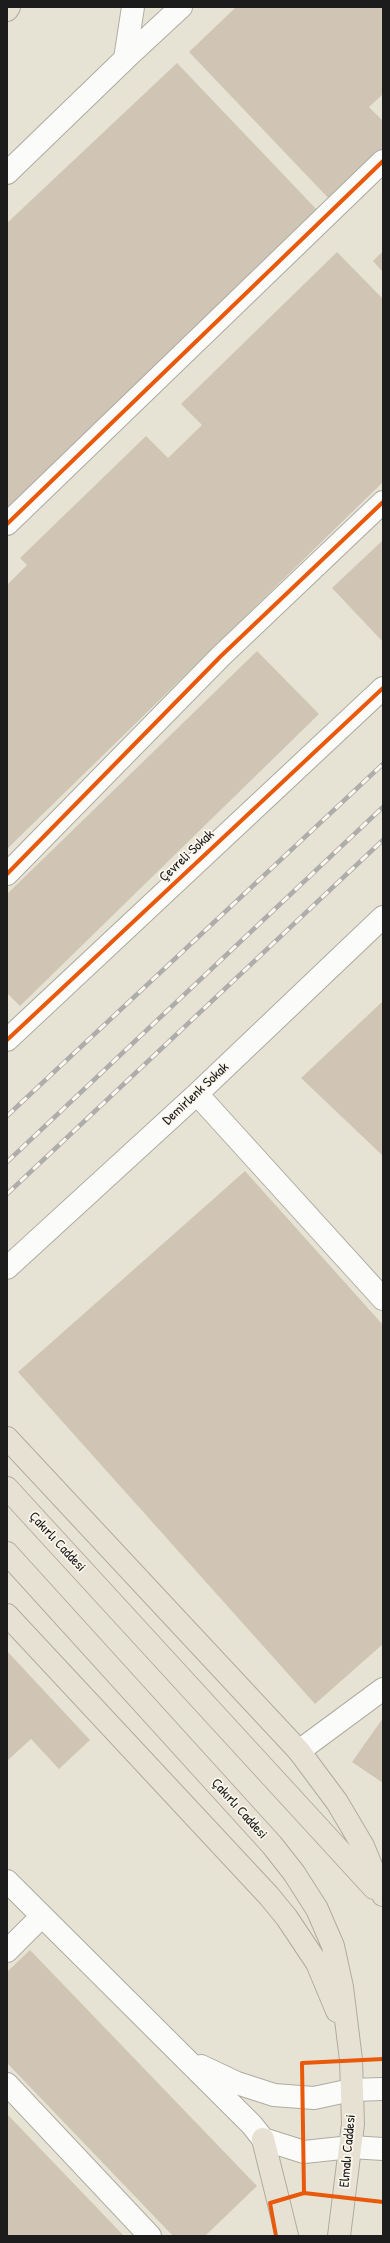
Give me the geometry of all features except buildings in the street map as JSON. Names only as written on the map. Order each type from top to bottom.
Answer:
[{"type":"main road","points":[[7,1438],[300,1751],[337,1802],[359,1840],[383,1896]]},
{"type":"main road","name":"Çakırlı Caddesi","points":[[7,1488],[383,1896]]},
{"type":"main road","name":"Çakırlı Caddesi","points":[[7,1553],[266,1839],[294,1873],[317,1909],[333,1946],[342,1987],[350,2043],[351,2090]]},
{"type":"main road","points":[[7,1615],[269,1896],[287,1918],[317,1963],[350,2043]]},
{"type":"main road","name":"Elmalı Caddesi","points":[[339,2236],[353,2124],[351,2090]]},
{"type":"main road","points":[[263,2139],[283,2233]]},
{"type":"street","points":[[125,59],[133,7]]},
{"type":"street","points":[[7,173],[181,7]]},
{"type":"street","points":[[7,524],[383,161]]},
{"type":"street","points":[[7,874],[221,656],[383,502]]},
{"type":"street","name":"Çevreli Sokak","points":[[7,1040],[383,688]]},
{"type":"street","name":"Demirlenk Sokak","points":[[7,1268],[196,1094],[383,917]]},
{"type":"street","points":[[196,1094],[383,1299]]},
{"type":"street","points":[[300,1751],[383,1689]]},
{"type":"street","points":[[7,1882],[252,2125],[263,2139],[304,2152],[351,2147],[383,2149]]},
{"type":"street","points":[[7,1950],[42,1916]]},
{"type":"street","points":[[183,2057],[237,2083],[274,2095],[314,2098],[351,2090],[383,2089]]},
{"type":"street","points":[[7,2084],[150,2236]]},
{"type":"railway","points":[[7,1116],[383,764]]},
{"type":"railway","points":[[7,1162],[383,807]]},
{"type":"railway","points":[[7,1194],[383,840]]},
{"type":"cycle path","points":[[7,524],[383,161]]},
{"type":"cycle path","points":[[7,874],[221,656],[383,502]]},
{"type":"cycle path","points":[[7,1040],[383,688]]},
{"type":"cycle path","points":[[304,2193],[302,2063],[383,2059]]},
{"type":"cycle path","points":[[276,2236],[270,2203],[304,2193],[383,2202]]}]
